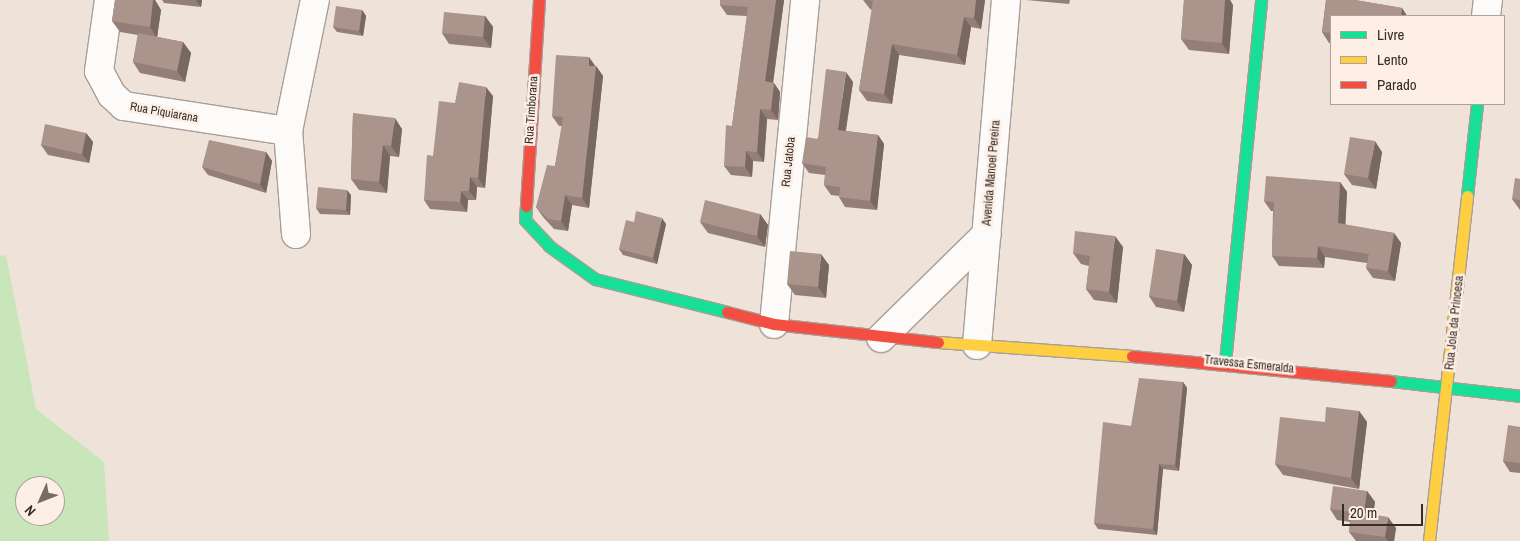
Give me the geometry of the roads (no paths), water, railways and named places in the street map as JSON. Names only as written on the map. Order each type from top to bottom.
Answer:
[{"type":"street","name":"Rua Piquiarana","points":[[109,0],[99,71],[112,95],[124,106],[288,131]]},
{"type":"street","points":[[296,234],[288,131],[315,0]]},
{"type":"street","name":"Rua Timborana","points":[[525,220],[539,0]]},
{"type":"street","name":"Rua Jatoba","points":[[774,324],[805,0]]},
{"type":"street","name":"Avenida Manoel Pereira","points":[[977,346],[1006,0]]},
{"type":"street","points":[[1225,362],[1261,0]]},
{"type":"street","points":[[1486,15],[1488,0]]},
{"type":"street","name":"Rua Joia da Princesa","points":[[1429,541],[1448,386],[1477,105]]},
{"type":"street","name":"Travessa Esmeralda","points":[[525,220],[549,246],[595,278],[774,324],[881,338],[1225,362],[1448,386],[1520,396]]},
{"type":"street","points":[[881,338],[986,234]]}]
